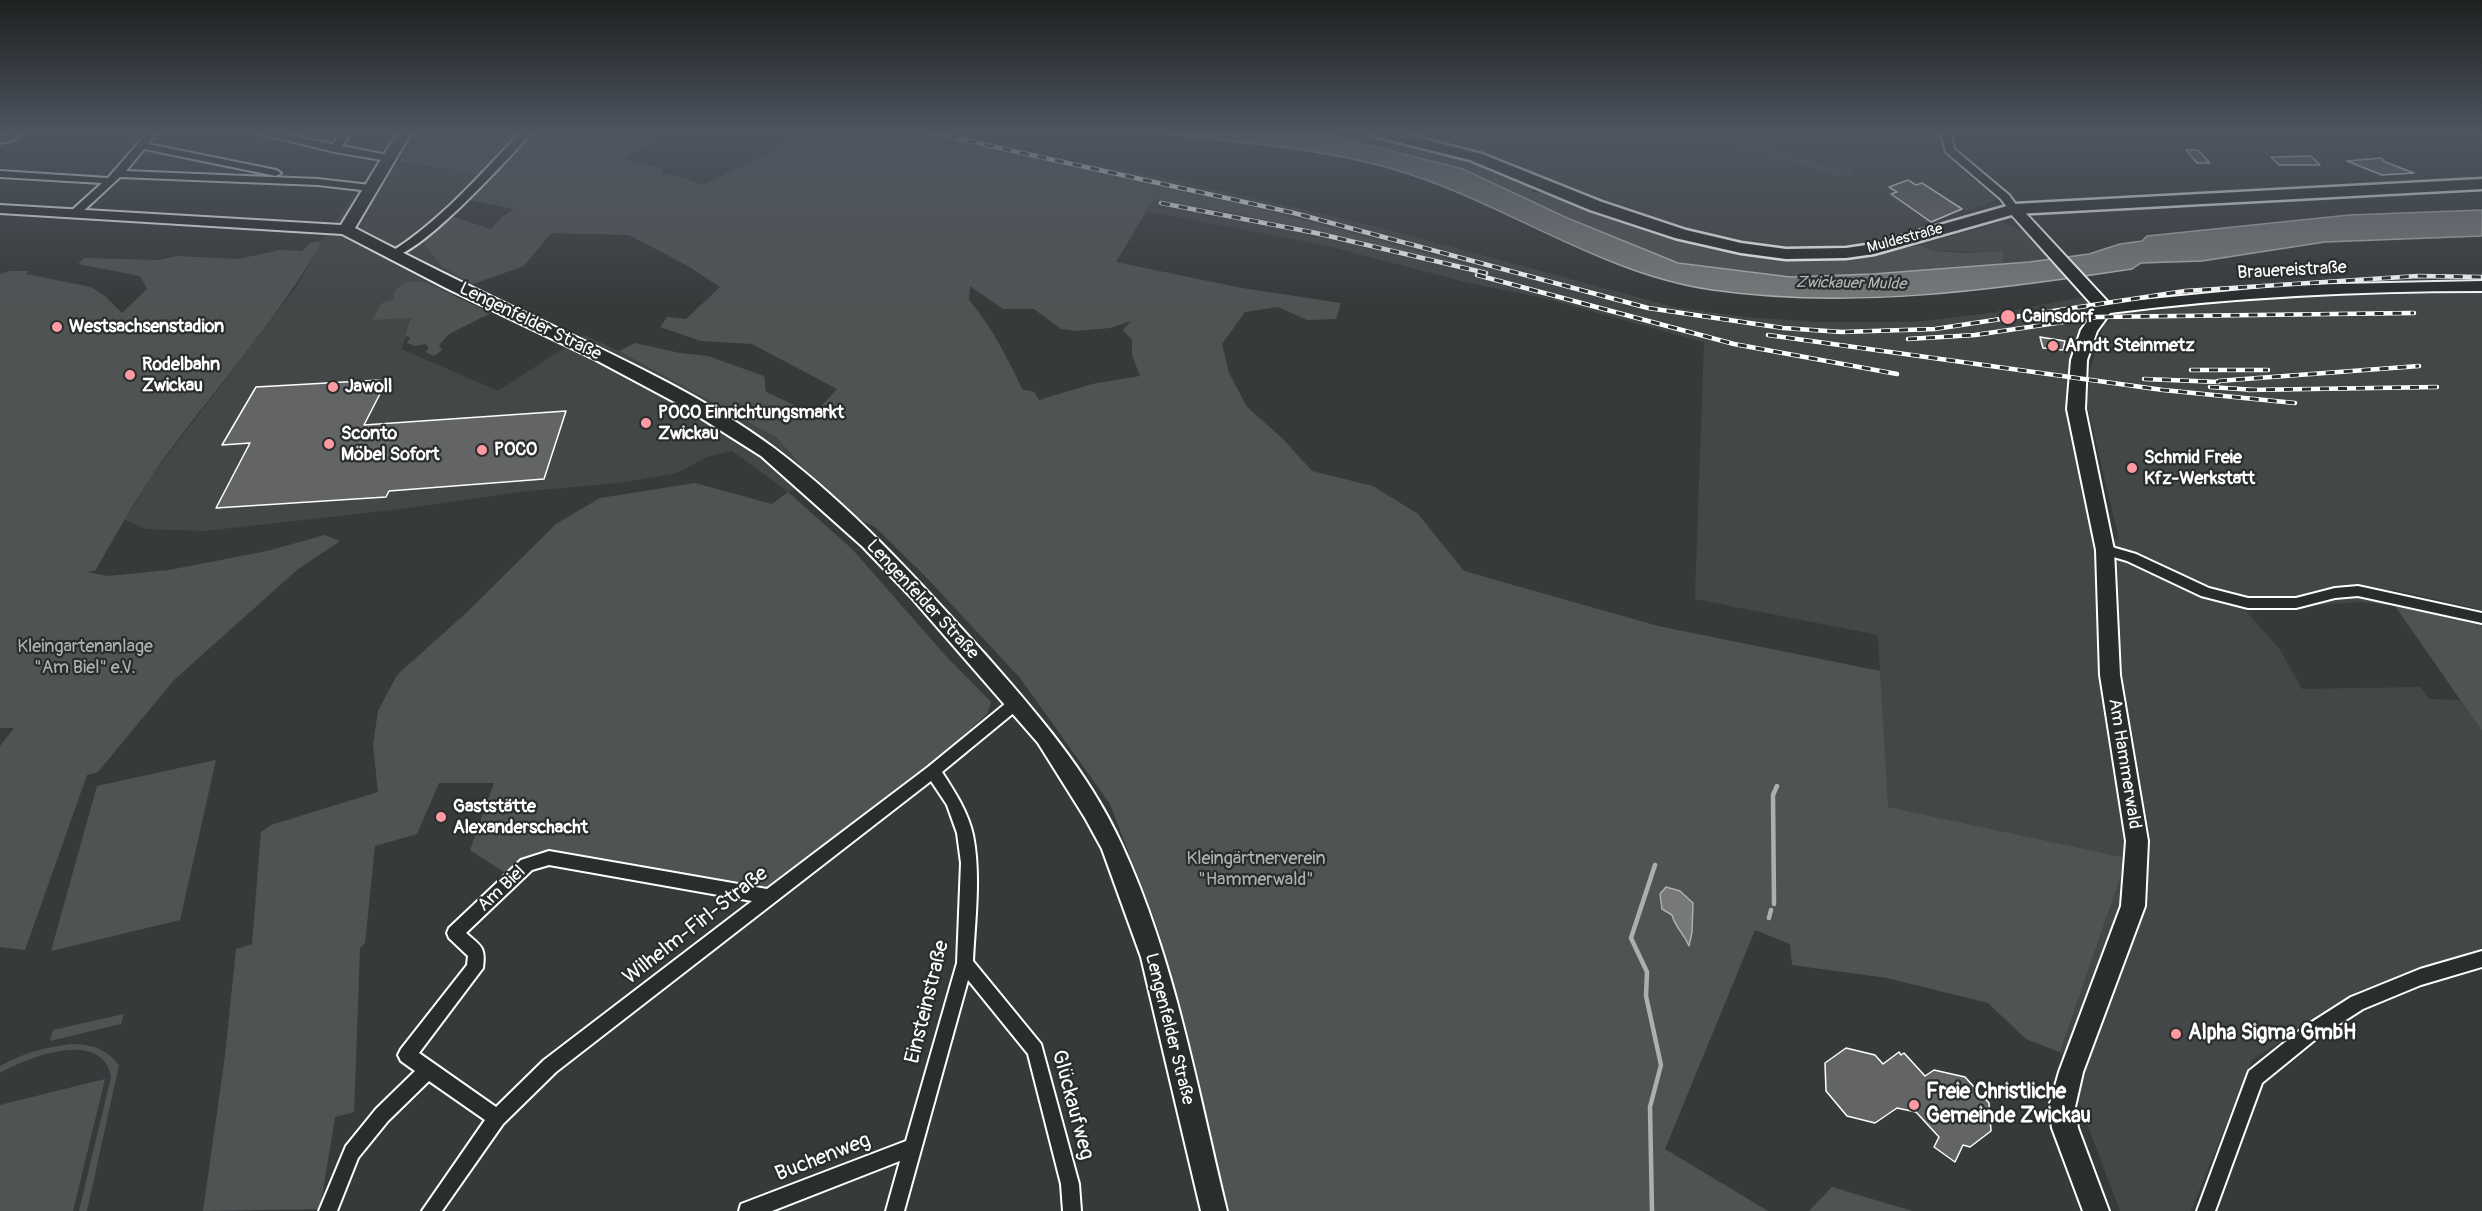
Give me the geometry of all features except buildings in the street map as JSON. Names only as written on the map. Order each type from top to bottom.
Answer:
[{"type":"main road","points":[[0,209],[346,230],[369,190]]},
{"type":"main road","name":"Muldestraße","points":[[1556,190],[1596,206],[1681,234],[1763,252],[1805,254],[1874,249],[2014,209],[2379,190]]},
{"type":"main road","points":[[2014,209],[2105,309]]},
{"type":"main road","name":"Lengenfelder Straße","points":[[346,230],[636,374],[688,402],[767,452],[870,542],[1016,703],[1045,737],[1093,811],[1112,847],[1136,907],[1153,957],[1214,1211]]},
{"type":"main road","name":"Brauereistraße","points":[[2105,309],[2210,296],[2325,288],[2482,286]]},
{"type":"main road","name":"Am Hammerwald","points":[[2096,1211],[2065,1128],[2062,1107],[2071,1071],[2133,906],[2137,841],[2110,675],[2104,550],[2076,409],[2079,360],[2089,330],[2105,309]]},
{"type":"street","points":[[75,213],[100,190]]},
{"type":"street","points":[[395,254],[422,237],[472,190]]},
{"type":"street","points":[[1995,190],[2014,209]]},
{"type":"street","points":[[2104,550],[2131,557],[2206,592],[2248,603],[2296,603],[2334,593],[2358,591],[2482,618]]},
{"type":"street","name":"Wilhelm-Firl-Straße","points":[[431,1211],[497,1118],[550,1066],[933,771],[1016,703]]},
{"type":"street","name":"Einsteinstraße","points":[[895,1211],[965,963],[969,862],[965,833],[953,802],[933,771]]},
{"type":"street","name":"Am Biel","points":[[497,1118],[407,1055],[475,968],[477,953],[455,933],[527,865],[549,858],[770,897]]},
{"type":"street","points":[[2206,1211],[2255,1077],[2310,1033],[2357,1003],[2420,977],[2482,959]]},
{"type":"street","name":"Glückaufweg","points":[[965,963],[1035,1050],[1070,1184],[1072,1211]]},
{"type":"street","points":[[328,1211],[352,1152],[382,1115],[428,1070]]},
{"type":"street","name":"Buchenweg","points":[[748,1211],[913,1147]]},
{"type":"shaded area","points":[[358,190],[473,190],[422,241],[442,267],[473,284],[414,318],[401,349],[498,391],[584,335],[619,351],[777,438],[815,481],[788,492],[732,451],[707,457],[677,473],[619,483],[527,491],[401,509],[205,531],[146,529],[125,520],[151,477],[297,286],[322,241]]},
{"type":"shaded area","points":[[1173,190],[1217,190],[1371,225],[1674,307],[1744,317],[1816,322],[1915,322],[1999,312],[1998,310],[2007,311],[2084,297],[2096,309],[2081,323],[2068,366],[2068,402],[2094,542],[2119,539],[2087,404],[2090,370],[2104,325],[2115,317],[2122,313],[2218,302],[2367,290],[2482,291],[2482,610],[2391,589],[2395,606],[2360,602],[2245,610],[2280,650],[2302,689],[2420,687],[2430,699],[2460,700],[2482,731],[2482,949],[2360,990],[2252,1060],[2191,1211],[2120,1211],[2060,1052],[2127,858],[1887,807],[1878,635],[1695,599],[1704,342],[1543,298],[1465,282],[1324,245],[1145,211],[1154,199],[1238,214],[1491,271],[1258,208]]},
{"type":"shaded area","points":[[1573,190],[1985,190],[1996,198],[1967,211],[1962,209],[1873,243],[1833,248],[1783,247],[1739,242],[1673,226]]},
{"type":"shaded area","points":[[2002,222],[2028,233],[2050,259],[2003,264],[2003,252],[1934,251],[1919,245]]},
{"type":"green space","name":"Kleingärtnerverein \"Hammerwald\"","points":[[474,190],[1176,190],[1258,208],[1510,276],[1238,214],[1154,199],[1116,262],[1242,288],[1341,303],[1336,319],[1307,320],[1278,307],[1245,312],[1222,344],[1229,373],[1247,407],[1283,439],[1312,471],[1373,486],[1418,514],[1464,571],[1658,626],[1880,671],[1888,807],[2127,858],[2060,1052],[2026,1039],[1988,1003],[1887,978],[1792,965],[1790,944],[1755,930],[1665,1149],[1768,1211],[1228,1211],[1191,1050],[1158,929],[1110,804],[1020,678],[927,578],[875,527],[858,519],[815,481],[777,438],[619,351],[635,343],[680,353],[708,356],[764,376],[766,392],[814,414],[837,389],[752,344],[701,341],[660,327],[667,317],[686,319],[720,287],[688,266],[629,235],[551,233],[524,266],[473,284],[442,267],[422,241],[448,215],[491,229],[514,209],[465,199]],"holes":[[[970,286],[1003,309],[1034,309],[1061,329],[1077,331],[1110,328],[1131,321],[1123,330],[1132,340],[1132,355],[1140,376],[1092,384],[1039,400],[1034,392],[1022,389],[999,343],[969,300]]]},
{"type":"green space","points":[[1507,190],[1533,190],[1532,192],[1550,193],[1677,238],[1741,253],[1847,261],[1919,245],[1934,251],[1964,253],[2003,251],[2003,264],[1873,274],[1790,277],[1678,263],[1565,217]]},
{"type":"green space","name":"Kleingartenanlage \"Am Biel\" e.V.","points":[[322,241],[283,303],[151,477],[95,571],[87,572],[108,576],[169,570],[267,551],[325,535],[340,541],[298,569],[174,680],[98,772],[87,775],[25,950],[0,947],[0,746],[14,728],[0,728],[0,274],[10,271],[28,271],[26,274],[91,287],[105,296],[122,313],[147,289],[140,276],[78,264],[84,258],[158,260],[177,256],[238,259],[280,250],[302,251],[310,243]]},
{"type":"green space","points":[[405,282],[424,282],[491,313],[449,334],[439,345],[442,350],[434,356],[425,352],[429,348],[426,344],[415,346],[407,343],[410,338],[405,335],[411,318],[372,320],[382,303],[394,300],[393,293]]},
{"type":"green space","points":[[695,483],[772,504],[788,492],[852,549],[944,654],[991,702],[987,714],[937,759],[767,891],[560,852],[538,851],[518,869],[507,874],[470,850],[494,783],[439,783],[417,834],[375,846],[365,943],[360,948],[354,1112],[335,1117],[320,1209],[203,1211],[225,1056],[236,949],[252,944],[261,832],[271,825],[378,792],[373,744],[378,711],[397,675],[465,614],[556,524],[600,498]]},
{"type":"green space","points":[[2395,606],[2482,625],[2482,731]]},
{"type":"green space","points":[[216,760],[180,920],[51,951],[97,786]]},
{"type":"green space","points":[[124,1014],[121,1024],[50,1041],[53,1030]]},
{"type":"green space","points":[[72,1044],[98,1048],[119,1065],[87,1211],[79,1211],[111,1077],[105,1062],[94,1053],[79,1050],[63,1051],[45,1054],[0,1073],[0,1066],[26,1054]]},
{"type":"green space","points":[[105,1079],[73,1211],[0,1211],[0,1105]]},
{"type":"green space","points":[[1832,1187],[1912,1211],[1809,1211]]},
{"type":"water","name":"Zwickauer Mulde","points":[[1450,190],[1507,190],[1565,217],[1678,263],[1790,277],[1873,274],[2029,262],[2089,254],[2120,244],[2142,241],[2147,236],[2349,215],[2482,210],[2482,236],[2325,242],[2202,261],[2141,263],[2132,269],[1976,290],[1870,298],[1817,298],[1764,296],[1712,290],[1670,281],[1629,269],[1589,253]]},
{"type":"water","points":[[1666,887],[1680,891],[1693,903],[1689,946],[1672,915],[1662,909],[1660,894]]},
{"type":"waterway","points":[[1774,904],[1773,795],[1777,786]]},
{"type":"waterway","points":[[1652,1211],[1650,1107],[1661,1065],[1646,996],[1647,972],[1631,938],[1655,865]]},
{"type":"waterway","points":[[1769,918],[1771,910]]},
{"type":"railway","points":[[1188,190],[1294,213],[1648,308],[1783,328],[1842,332],[1935,329],[2185,291],[2418,276],[2482,277]]},
{"type":"railway","points":[[1161,203],[1316,233],[1486,273]]},
{"type":"railway","points":[[1477,275],[1734,344],[1897,374]]},
{"type":"railway","points":[[1908,339],[1975,335],[2097,317],[2414,313]]},
{"type":"railway","points":[[1768,335],[2163,390],[2295,403]]},
{"type":"railway","points":[[2218,381],[2419,366]]},
{"type":"railway","points":[[2191,370],[2268,370]]},
{"type":"railway","points":[[2144,379],[2219,382]]},
{"type":"railway","points":[[2210,387],[2254,390]]},
{"type":"railway","points":[[2254,390],[2437,387]]},
{"type":"railway","points":[[2248,390],[2254,390]]},
{"type":"place","name":"Cainsdorf","points":[[2008,317]]},
{"type":"place","name":"Westsachsenstadion","points":[[57,327]]},
{"type":"place","name":"Arndt Steinmetz","points":[[2053,346]]},
{"type":"place","name":"Rodelbahn Zwickau","points":[[130,375]]},
{"type":"place","name":"Jawoll","points":[[333,387]]},
{"type":"place","name":"POCO Einrichtungsmarkt Zwickau","points":[[646,423]]},
{"type":"place","name":"Sconto Möbel Sofort","points":[[329,444]]},
{"type":"place","name":"POCO","points":[[482,450]]},
{"type":"place","name":"Schmid Freie Kfz-Werkstatt","points":[[2132,468]]},
{"type":"place","name":"Gaststätte Alexanderschacht","points":[[441,817]]},
{"type":"place","name":"Alpha Sigma GmbH","points":[[2176,1034]]},
{"type":"place","name":"Freie Christliche Gemeinde Zwickau","points":[[1914,1105]]}]
